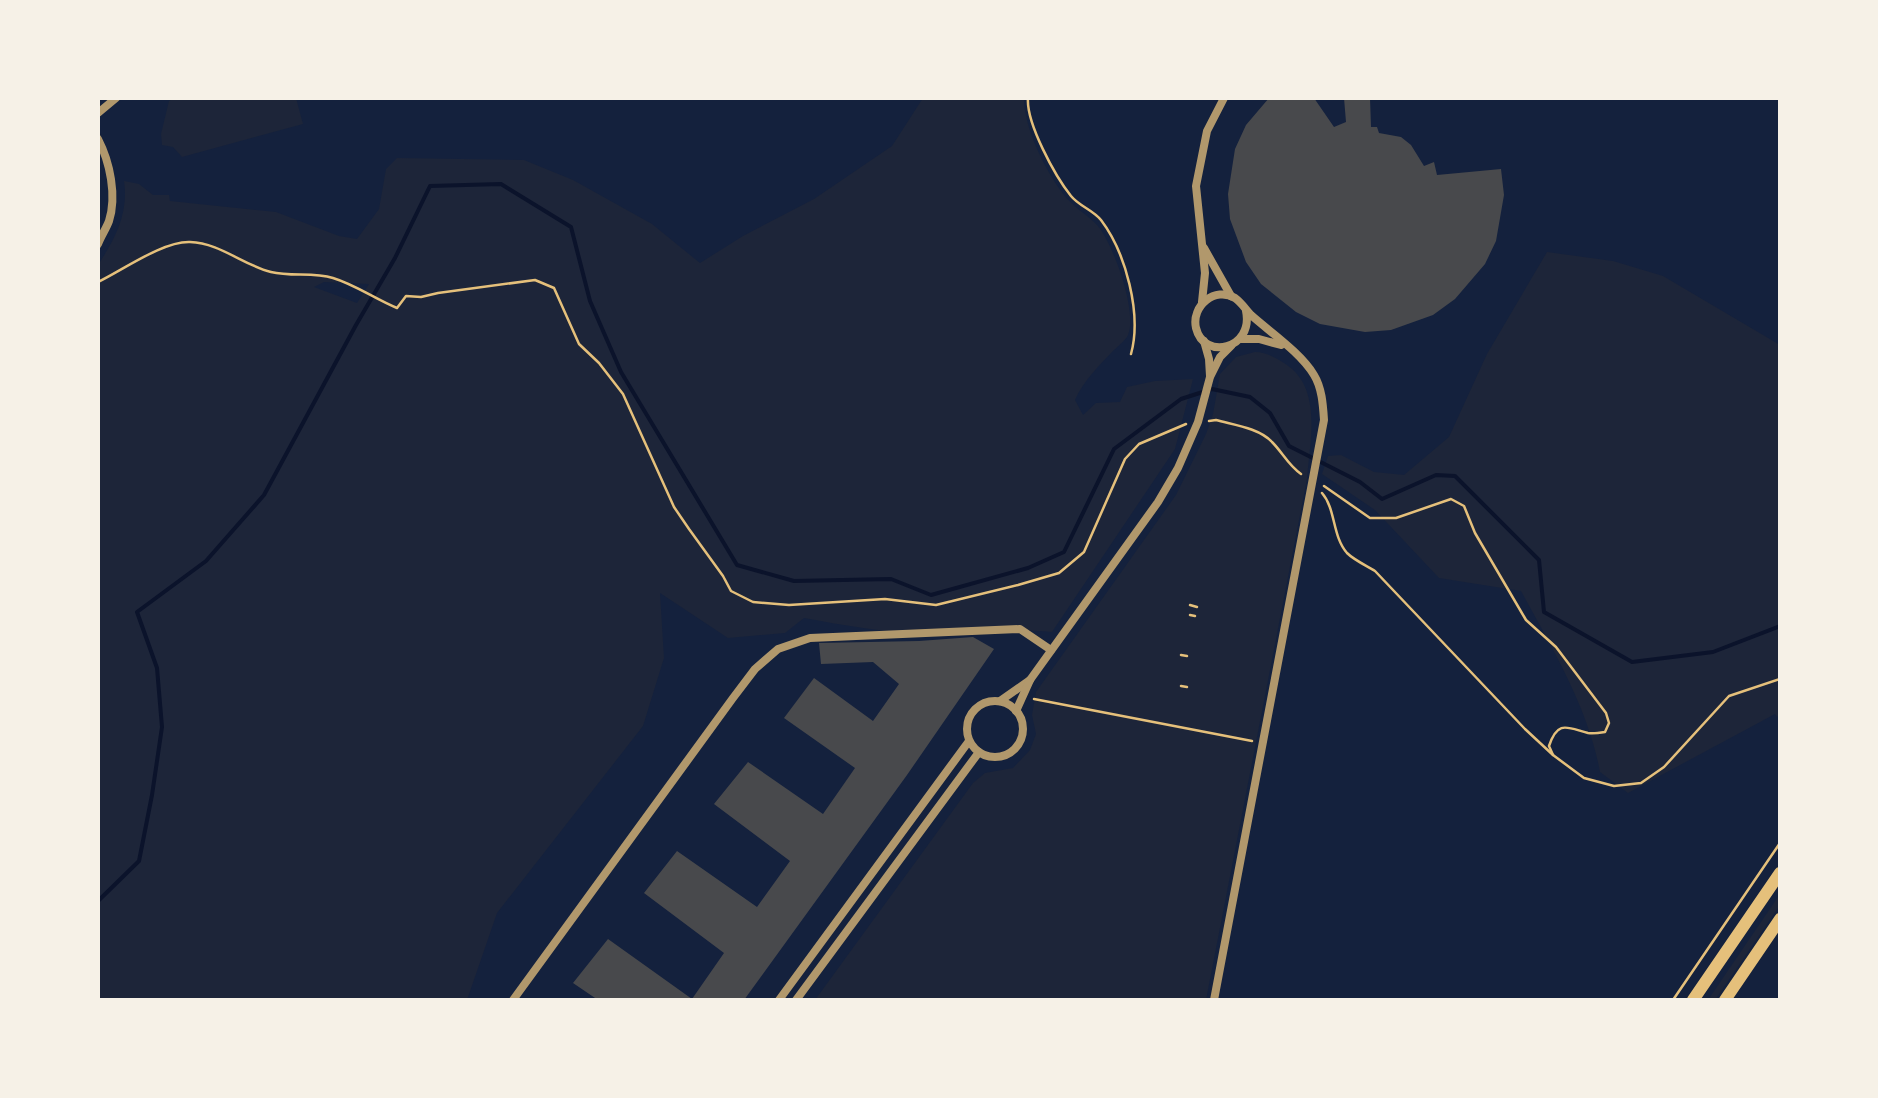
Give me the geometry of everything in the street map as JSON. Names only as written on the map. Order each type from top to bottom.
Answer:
[{"type":"highway","points":[[1693,1000],[1780,873]]},
{"type":"highway","points":[[1725,1000],[1780,919]]},
{"type":"street","points":[[98,113],[116,98]]},
{"type":"street","points":[[1016,711],[1030,680],[1158,502],[1198,422],[1210,377],[1210,359],[1195,324],[1205,273],[1196,186],[1207,132],[1224,98]]},
{"type":"street","points":[[98,139],[112,192],[109,220],[98,244]]},
{"type":"street","points":[[1202,245],[1231,296],[1314,374],[1323,399],[1324,420],[1214,1000]]},
{"type":"street","points":[[1202,302],[1213,296],[1231,296]]},
{"type":"street","points":[[1210,377],[1220,358],[1241,339],[1248,326],[1246,311]]},
{"type":"street","points":[[1241,339],[1259,339],[1287,347]]},
{"type":"street","points":[[1204,341],[1213,346],[1231,346]]},
{"type":"street","points":[[514,1000],[733,698],[755,669],[778,649],[810,638],[1020,629],[1052,650]]},
{"type":"street","points":[[1000,701],[1030,680]]},
{"type":"street","points":[[1000,701],[1016,711],[1023,727],[1012,751],[996,757],[979,752],[969,741],[967,724],[975,708],[1000,701]]},
{"type":"street","points":[[778,1000],[969,741]]},
{"type":"street","points":[[796,1000],[979,752]]},
{"type":"path","points":[[1028,98],[1030,117],[1062,184],[1076,202],[1098,216],[1119,256],[1134,307],[1135,341],[1131,354]]},
{"type":"path","points":[[98,282],[167,246],[190,242],[218,248],[274,273],[328,276],[396,308],[406,296],[535,280],[554,288],[579,344],[623,394],[674,506],[731,590],[753,602],[885,599],[936,606],[1018,586],[1059,572],[1084,552],[1125,459],[1139,444],[1185,424],[1216,420],[1261,433],[1289,465],[1370,518],[1396,518],[1451,499],[1464,506],[1475,533],[1526,620],[1556,648],[1606,713],[1609,724],[1604,732],[1590,734],[1575,727],[1553,734],[1553,755]]},
{"type":"path","points":[[1314,478],[1328,500],[1338,536],[1348,554],[1375,571],[1525,729],[1584,778],[1614,786],[1641,782],[1664,767],[1730,696],[1780,679]]},
{"type":"path","points":[[1190,606],[1197,607]]},
{"type":"path","points":[[1032,698],[1264,743]]},
{"type":"path","points":[[1172,726],[1174,719]]},
{"type":"path","points":[[1672,1000],[1780,843]]},
{"type":"shaded area","points":[[173,98],[296,98],[303,124],[182,157],[173,147],[162,145],[161,134]]},
{"type":"shaded area","points":[[923,98],[1024,98],[1028,122],[1043,161],[1064,195],[1104,235],[1117,262],[1130,311],[1128,335],[1092,374],[1075,400],[1083,415],[1096,403],[1120,402],[1127,387],[1193,379],[1175,449],[1052,632],[905,632],[804,618],[785,633],[728,638],[660,593],[664,658],[643,726],[497,913],[467,1000],[98,1000],[98,265],[119,225],[124,181],[139,184],[153,195],[169,195],[170,201],[276,212],[357,239],[379,209],[386,169],[397,158],[524,160],[573,180],[652,224],[700,263],[814,199],[892,146]],"holes":[[[324,282],[369,284],[357,303],[314,287]]]},
{"type":"shaded area","points":[[1547,252],[1613,261],[1663,276],[1780,345],[1780,714],[1628,793],[1600,772],[1578,701],[1521,591],[1439,578],[1375,510],[1322,474],[1328,456],[1341,455],[1374,472],[1404,475],[1449,437],[1487,354]]},
{"type":"shaded area","points":[[1255,352],[1284,363],[1304,386],[1311,415],[1310,448],[1206,1000],[815,1000],[973,783],[985,773],[1013,768],[1030,750],[1036,734],[1032,715],[1036,692],[1176,495],[1206,434],[1220,374],[1236,357]]},
{"type":"shaded area","points":[[1780,894],[1780,905],[1715,1000],[1708,1000]]},
{"type":"building","points":[[1269,98],[1314,98],[1334,127],[1346,122],[1344,98],[1370,98],[1371,127],[1377,127],[1379,133],[1401,137],[1424,166],[1434,162],[1437,175],[1501,169],[1504,195],[1496,241],[1485,264],[1455,299],[1433,315],[1391,330],[1365,332],[1320,324],[1296,312],[1261,284],[1246,262],[1230,219],[1228,194],[1235,149],[1246,125]]},
{"type":"building","points":[[973,637],[994,649],[744,1000],[598,1000],[573,983],[608,939],[692,999],[724,953],[644,893],[677,851],[757,907],[790,861],[714,804],[748,762],[823,814],[855,768],[784,718],[814,678],[873,721],[899,684],[873,662],[821,664],[819,643]]},
{"type":"waterway","points":[[98,901],[139,861],[162,727],[157,668],[137,612],[206,561],[264,495],[395,258],[430,186],[501,184],[571,227],[590,301],[621,372],[737,565],[794,581],[891,579],[931,595],[1028,568],[1064,552],[1114,449],[1181,399],[1212,389],[1250,397],[1270,413],[1289,446],[1360,482],[1382,499],[1436,475],[1455,476],[1539,560],[1544,612],[1632,662],[1713,652],[1780,626]]}]
